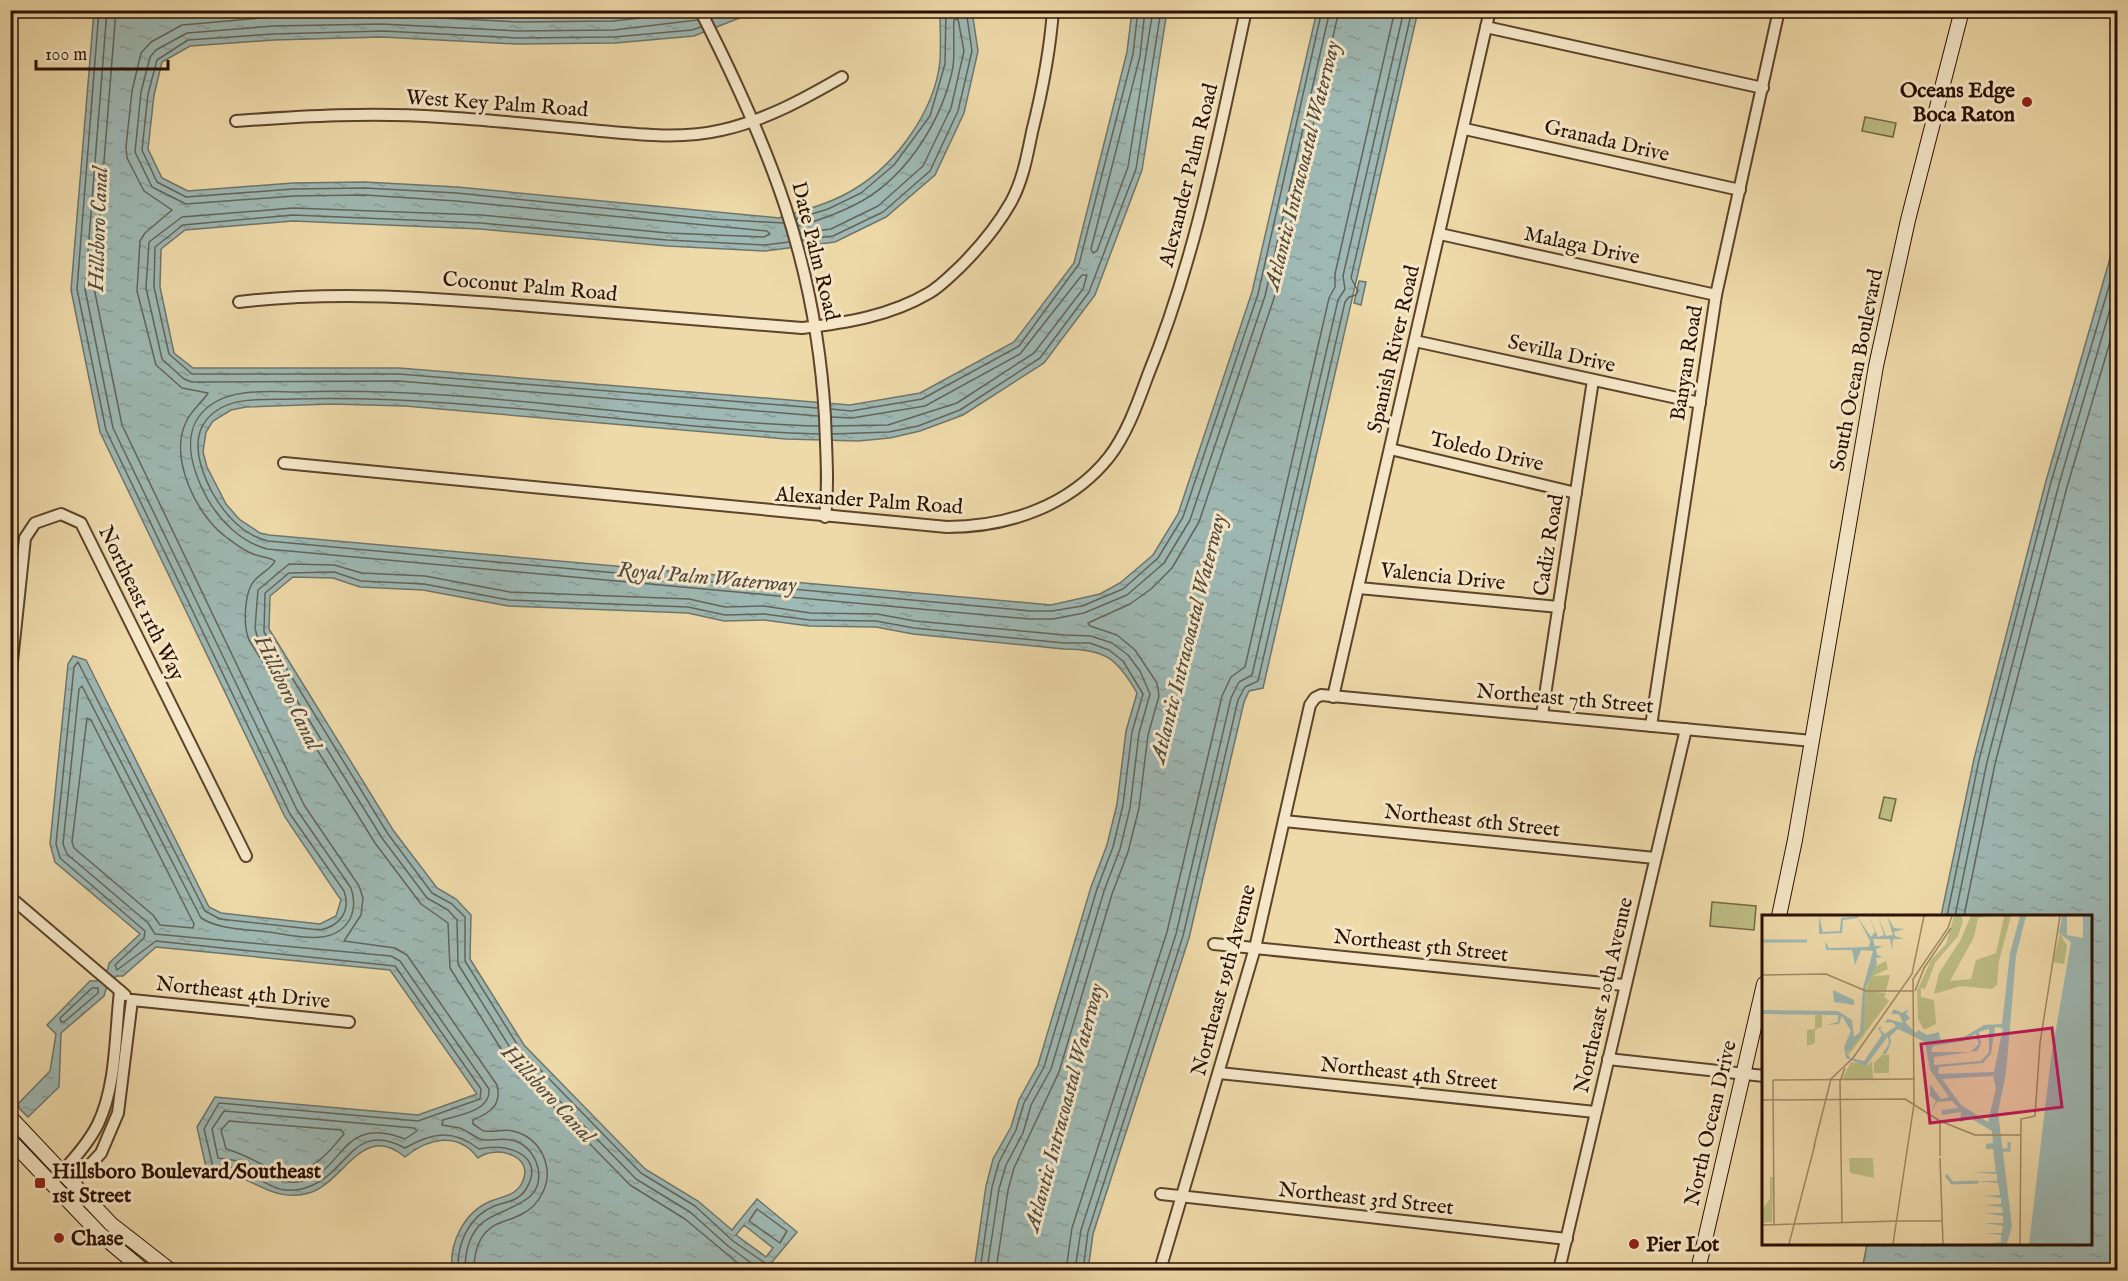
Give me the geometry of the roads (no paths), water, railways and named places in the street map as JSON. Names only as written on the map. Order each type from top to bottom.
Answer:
[{"type":"main road","name":"South Ocean Boulevard","points":[[1812,741],[1876,366],[1908,220],[1962,10]]},
{"type":"main road","points":[[1779,915],[1812,741]]},
{"type":"main road","name":"North Ocean Drive","points":[[1698,1270],[1762,992]]},
{"type":"main road","points":[[10,1117],[111,1224],[170,1270]]},
{"type":"main road","points":[[10,1140],[100,1234],[143,1270]]},
{"type":"main road","points":[[37,1168],[60,1182],[73,1184]]},
{"type":"street","name":"Date Palm Road","points":[[700,10],[770,157],[802,256],[817,326],[823,392],[826,448],[825,517]]},
{"type":"street","name":"Coconut Palm Road","points":[[239,302],[276,297],[384,296],[802,328],[883,313],[928,294],[942,285],[972,255],[1011,202],[1023,176],[1048,62],[1053,10]]},
{"type":"street","name":"Alexander Palm Road","points":[[284,463],[947,527],[998,523],[1028,514],[1064,496],[1088,478],[1110,456],[1137,403],[1160,347],[1205,201],[1246,10]]},
{"type":"street","name":"Spanish River Road","points":[[1333,697],[1465,129],[1490,10]]},
{"type":"street","name":"Banyan Road","points":[[1652,726],[1716,295],[1779,10]]},
{"type":"street","points":[[1486,27],[1763,88]]},
{"type":"street","name":"West Key Palm Road","points":[[236,121],[338,114],[381,114],[673,135],[721,130],[754,122],[803,100],[842,77]]},
{"type":"street","name":"Granada Drive","points":[[1465,129],[1740,190]]},
{"type":"street","name":"Malaga Drive","points":[[1440,234],[1716,295]]},
{"type":"street","name":"Sevilla Drive","points":[[1415,341],[1700,403]]},
{"type":"street","name":"Cadiz Road","points":[[1542,715],[1593,380]]},
{"type":"street","name":"Toledo Drive","points":[[1390,449],[1576,493]]},
{"type":"street","name":"Northeast 11th Way","points":[[10,680],[25,538],[35,523],[61,514],[81,524],[246,856]]},
{"type":"street","name":"Valencia Drive","points":[[1359,588],[1558,607]]},
{"type":"street","name":"Northeast 7th Street","points":[[1315,698],[1333,697],[1542,715],[1812,741]]},
{"type":"street","name":"Northeast 19th Avenue","points":[[1160,1270],[1255,948],[1310,705],[1315,698]]},
{"type":"street","name":"Northeast 20th Avenue","points":[[1559,1270],[1624,985],[1686,729]]},
{"type":"street","name":"Northeast 6th Street","points":[[1284,821],[1655,858]]},
{"type":"street","points":[[10,897],[132,1000],[118,1113],[101,1153],[73,1184]]},
{"type":"street","name":"Northeast 5th Street","points":[[1214,944],[1624,985]]},
{"type":"street","points":[[62,1172],[80,1152],[98,1124],[109,1091],[116,987]]},
{"type":"street","name":"Northeast 4th Drive","points":[[132,1000],[349,1022]]},
{"type":"street","points":[[1608,1059],[1762,1077]]},
{"type":"street","points":[[111,1068],[125,1070]]},
{"type":"street","name":"Northeast 4th Street","points":[[1219,1073],[1595,1112]]},
{"type":"street","points":[[98,1124],[111,1132]]},
{"type":"street","name":"Northeast 3rd Street","points":[[1161,1194],[1567,1239]]},
{"type":"water","points":[[94,11],[757,11],[694,36],[615,43],[517,44],[382,37],[274,40],[190,46],[162,62],[154,95],[148,149],[162,178],[188,191],[293,183],[365,182],[457,187],[779,218],[838,198],[856,188],[886,164],[912,133],[931,98],[940,61],[940,11],[972,11],[978,51],[964,113],[935,175],[886,217],[835,242],[765,251],[667,246],[480,229],[293,221],[185,230],[161,249],[160,287],[174,353],[193,368],[399,368],[850,405],[920,393],[1014,342],[1074,263],[1127,52],[1132,11],[1167,11],[1142,170],[1095,295],[1044,363],[963,415],[920,431],[890,438],[858,441],[786,439],[405,406],[331,404],[246,407],[231,410],[213,421],[206,432],[203,452],[207,467],[226,504],[239,519],[260,533],[269,535],[1051,605],[1100,594],[1120,583],[1153,555],[1178,514],[1252,292],[1317,11],[1418,11],[1263,688],[1249,691],[1244,702],[1189,938],[1093,1234],[1088,1270],[974,1270],[986,1186],[993,1159],[1011,1127],[1019,1100],[1038,1065],[1091,887],[1107,845],[1117,804],[1126,731],[1137,693],[1123,671],[1108,658],[1078,649],[913,634],[876,627],[809,626],[764,620],[724,621],[688,613],[508,606],[423,590],[360,587],[333,578],[293,577],[270,596],[269,629],[393,830],[437,888],[456,899],[471,915],[470,959],[524,1045],[645,1169],[698,1201],[732,1230],[757,1199],[797,1232],[772,1262],[778,1270],[452,1270],[453,1249],[466,1221],[481,1206],[516,1191],[525,1174],[524,1166],[512,1155],[494,1152],[478,1158],[470,1149],[452,1141],[443,1140],[423,1145],[405,1157],[390,1148],[377,1146],[365,1150],[354,1157],[322,1187],[309,1193],[279,1194],[230,1174],[219,1173],[208,1176],[197,1127],[215,1097],[418,1115],[477,1094],[390,970],[156,947],[123,976],[116,976],[106,989],[104,996],[61,1033],[59,1087],[28,1117],[18,1104],[50,1071],[56,1034],[47,1025],[90,981],[97,981],[108,969],[109,963],[140,934],[55,862],[50,844],[68,664],[73,656],[86,660],[209,907],[221,913],[320,924],[336,916],[341,900],[285,817],[100,432],[71,290]],"holes":[[[744,1225],[773,1248],[766,1257],[736,1235]]]},
{"type":"water","points":[[2117,234],[2117,1270],[1862,1270],[1867,1245],[2092,1245],[2092,915],[1941,915],[1974,759],[2046,481]]},
{"type":"water","points":[[1359,281],[1366,282],[1361,305],[1354,303]]},
{"type":"place","name":"Oceans Edge Boca Raton","points":[[2027,102]]},
{"type":"place","name":"Hillsboro Boulevard/Southeast 1st Street","points":[[40,1183]]},
{"type":"place","name":"Chase","points":[[59,1238]]},
{"type":"place","name":"Pier Lot","points":[[1634,1244]]},
{"type":"water label","name":"Atlantic Intracoastal Waterway","points":[[1301,165]]},
{"type":"water label","name":"Hillsboro Canal","points":[[97,229]]},
{"type":"water label","name":"Royal Palm Waterway","points":[[707,576]]},
{"type":"water label","name":"Atlantic Intracoastal Waterway","points":[[1187,638]]},
{"type":"water label","name":"Hillsboro Canal","points":[[289,692]]},
{"type":"water label","name":"Hillsboro Canal","points":[[549,1093]]},
{"type":"water label","name":"Atlantic Intracoastal Waterway","points":[[1063,1107]]}]
